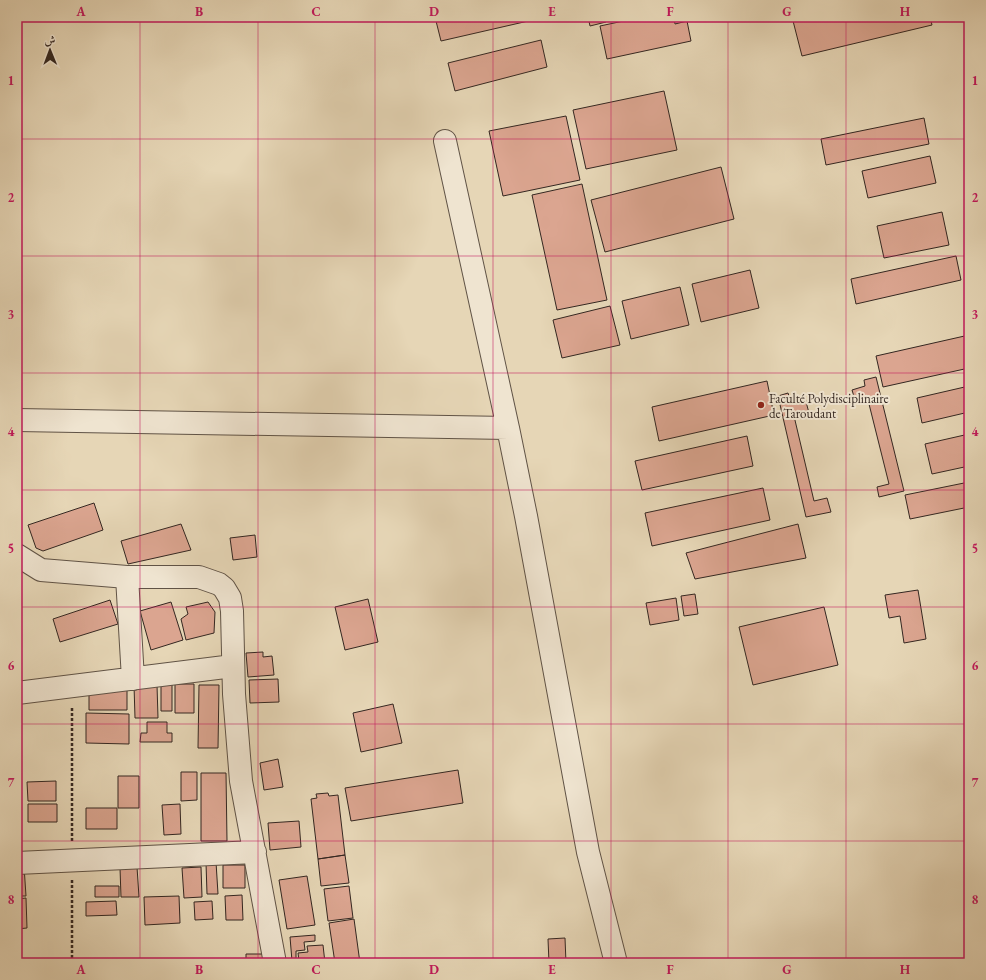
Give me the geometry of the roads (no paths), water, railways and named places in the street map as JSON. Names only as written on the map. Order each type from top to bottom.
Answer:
[{"type":"street","points":[[445,141],[526,516],[588,852],[616,963]]},
{"type":"street","points":[[17,420],[508,428]]},
{"type":"street","points":[[17,555],[41,570],[127,577],[199,577],[219,584],[224,588],[230,598],[232,612],[234,694],[241,780],[275,963]]},
{"type":"street","points":[[127,577],[133,679]]},
{"type":"street","points":[[17,693],[233,666]]},
{"type":"street","points":[[17,863],[255,852]]},
{"type":"place","name":"Faculté Polydisciplinaire de Taroudant","points":[[761,405]]}]
